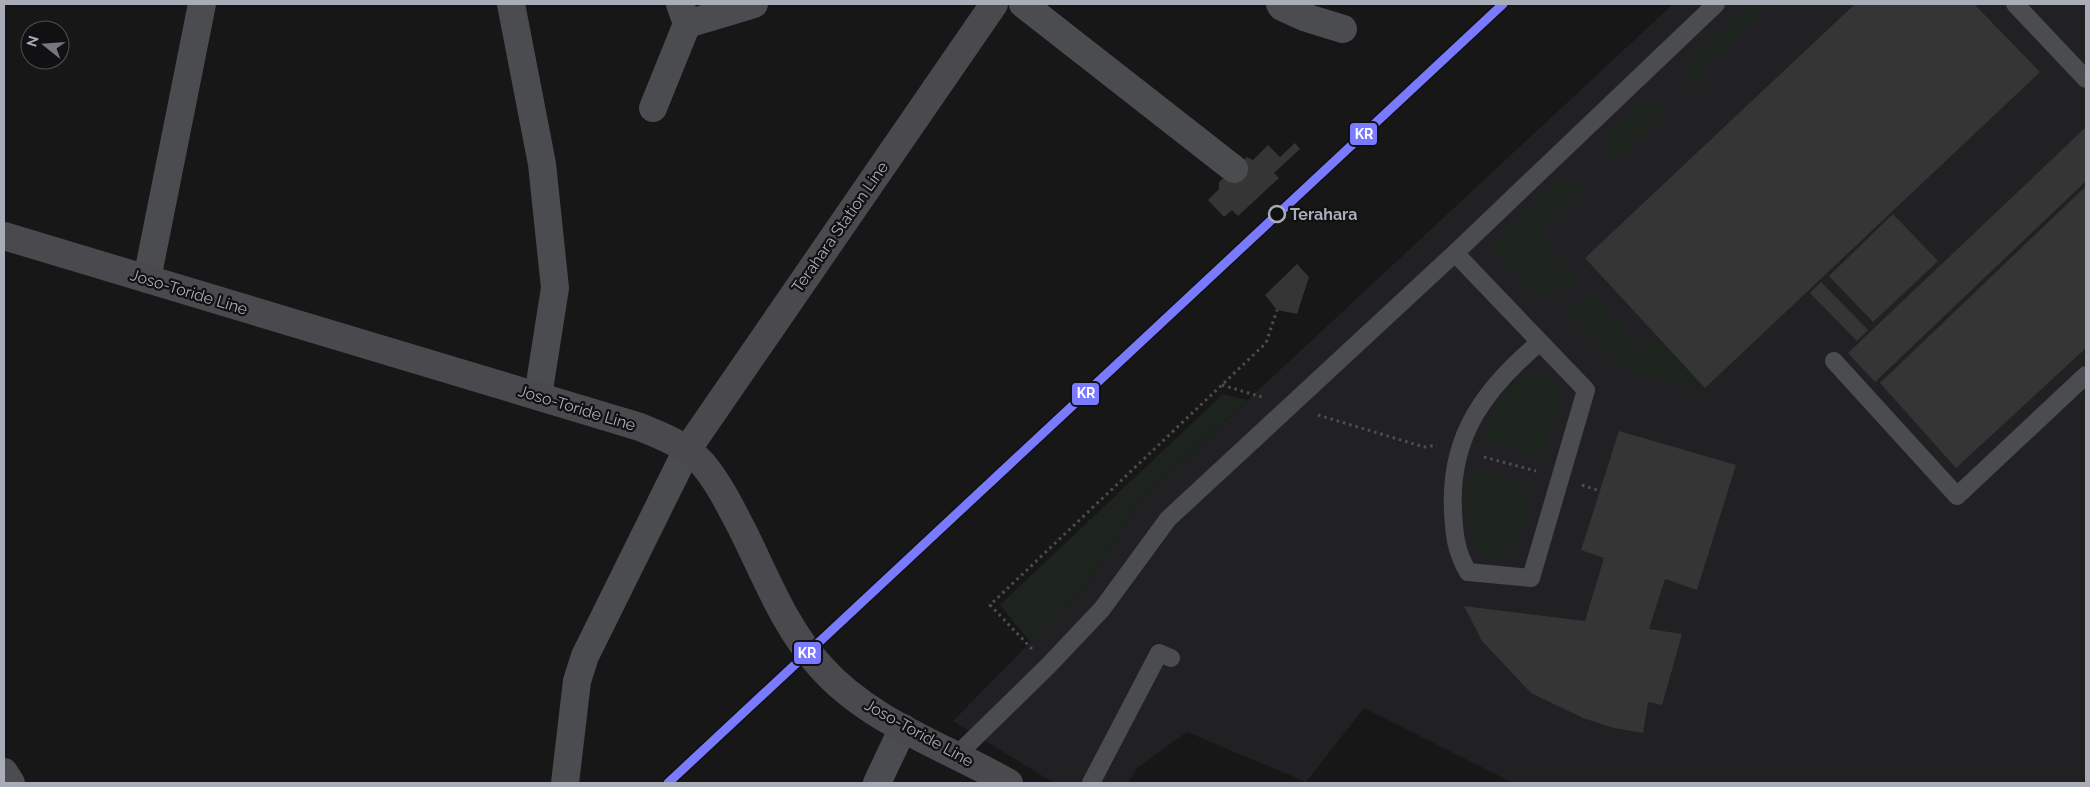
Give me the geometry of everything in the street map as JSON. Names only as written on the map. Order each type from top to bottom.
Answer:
[{"type":"main road","name":"Terahara Station Line","points":[[686,450],[994,4]]},
{"type":"main road","name":"Joso-Toride Line","points":[[4,236],[640,427],[666,438],[686,450],[701,463],[731,508],[788,623],[808,653],[843,689],[874,712],[1008,783]]},
{"type":"street","points":[[146,279],[202,4]]},
{"type":"street","points":[[511,4],[542,164],[555,288],[538,396]]},
{"type":"street","points":[[652,108],[683,14],[754,4]]},
{"type":"street","points":[[1023,4],[1234,169]]},
{"type":"street","points":[[1280,4],[1282,7],[1304,18],[1343,29]]},
{"type":"street","points":[[565,783],[577,681],[585,656],[686,450]]},
{"type":"street","points":[[877,783],[903,728]]},
{"type":"street","points":[[4,772],[11,783]]},
{"type":"lane","points":[[957,755],[1048,666],[1102,609],[1168,519],[1455,253],[1716,4]]},
{"type":"lane","points":[[2015,4],[2086,79]]},
{"type":"lane","points":[[1455,253],[1586,390],[1531,578],[1468,572],[1460,558],[1454,539],[1452,499],[1454,468],[1459,450],[1470,424],[1489,393],[1512,366],[1540,342]]},
{"type":"lane","points":[[1834,362],[1957,496],[2086,375]]},
{"type":"lane","points":[[1092,783],[1160,653],[1171,658]]},
{"type":"path","points":[[1048,666],[990,605],[1266,343],[1277,310]]},
{"type":"path","points":[[1222,385],[1424,447],[1440,445],[1600,491]]},
{"type":"shaded area","points":[[1673,4],[2086,4],[2086,783],[1513,783],[1364,708],[1306,782],[1187,732],[1137,768],[1128,783],[1054,783],[953,721],[1087,585],[1137,503]]},
{"type":"shaded area","points":[[1749,4],[1772,4],[1698,73],[1704,81],[1694,90],[1685,64]]},
{"type":"shaded area","points":[[1642,104],[1665,108],[1669,111],[1612,164],[1606,139]]},
{"type":"shaded area","points":[[1562,177],[1586,185],[1537,233],[1580,283],[1537,297],[1490,247]]},
{"type":"shaded area","points":[[1594,297],[1642,352],[1659,338],[1705,388],[1702,391],[1623,368],[1562,307]]},
{"type":"shaded area","points":[[1529,373],[1545,377],[1553,383],[1559,398],[1555,418],[1541,458],[1481,439],[1494,410],[1512,384]]},
{"type":"shaded area","points":[[1223,394],[1247,400],[1137,503],[1087,585],[1031,643],[1000,605]]},
{"type":"shaded area","points":[[1470,469],[1533,486],[1517,539],[1511,549],[1500,556],[1485,555],[1477,547],[1472,535],[1468,506]]},
{"type":"building","points":[[1855,4],[1974,4],[2040,72],[1705,388],[1585,258]]},
{"type":"building","points":[[2086,127],[2086,181],[1875,382],[1848,353]]},
{"type":"building","points":[[1295,143],[1300,149],[1274,173],[1279,178],[1238,216],[1232,210],[1224,217],[1208,200],[1219,189],[1219,182],[1247,157],[1253,160],[1268,145],[1280,157]]},
{"type":"building","points":[[2086,186],[2086,348],[1956,468],[1880,383]]},
{"type":"building","points":[[1893,214],[1938,261],[1873,322],[1829,276]]},
{"type":"building","points":[[1297,264],[1309,277],[1297,314],[1277,310],[1265,295]]},
{"type":"building","points":[[1821,282],[1868,330],[1857,341],[1810,293]]},
{"type":"building","points":[[1619,431],[1736,465],[1697,590],[1665,579],[1649,629],[1682,634],[1662,705],[1648,702],[1643,733],[1614,728],[1583,718],[1531,693],[1482,641],[1464,606],[1585,621],[1604,558],[1581,550]]},
{"type":"transit line","name":"KR","points":[[668,783],[1503,4]]},
{"type":"place","name":"Terahara","points":[[1277,214]]}]
